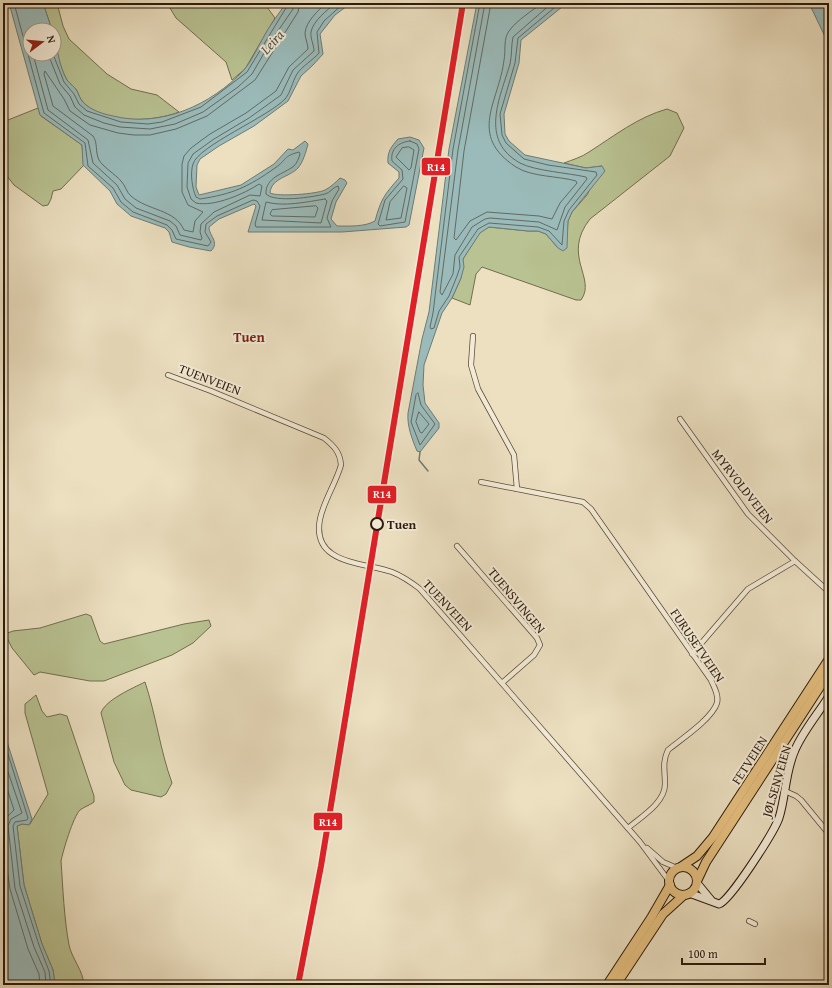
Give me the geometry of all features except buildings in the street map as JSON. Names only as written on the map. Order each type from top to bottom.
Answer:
[{"type":"highway","name":"FETVEIEN","points":[[679,867],[697,856],[713,837],[829,659]]},
{"type":"highway","name":"FETVEIEN","points":[[697,882],[706,862],[829,673]]},
{"type":"highway","points":[[607,985],[651,918],[669,883],[671,874],[679,867],[693,870],[697,882],[694,889],[686,894],[664,914],[616,985]]},
{"type":"highway","points":[[669,883],[675,892],[686,894]]},
{"type":"main road","name":"JØLSENVEIEN","points":[[713,902],[718,904],[724,902],[768,840],[778,820],[795,749],[829,696]]},
{"type":"main road","points":[[697,882],[713,902]]},
{"type":"main road","points":[[686,894],[713,902]]},
{"type":"street","points":[[473,336],[470,365],[478,389],[514,455],[517,489]]},
{"type":"street","name":"TUENVEIEN","points":[[168,375],[211,391],[324,438],[334,446],[340,458],[341,465],[320,519],[320,528],[325,545],[330,552],[341,559],[390,571],[409,580],[430,599],[640,842],[669,883]]},
{"type":"street","name":"MYRVOLDVEIEN","points":[[680,419],[748,514],[795,561],[829,592]]},
{"type":"street","name":"FURUSETVEIEN","points":[[480,482],[583,502],[591,509],[713,684],[716,693],[716,704],[707,717],[668,750],[664,758],[664,792],[658,802],[628,828]]},
{"type":"street","name":"TUENSVINGEN","points":[[457,546],[537,638],[540,645],[534,655],[502,683]]},
{"type":"street","points":[[692,654],[748,589],[795,561]]},
{"type":"street","points":[[785,791],[799,798],[829,834]]},
{"type":"street","name":"TUENVEIEN","points":[[640,842],[663,862],[679,867]]},
{"type":"street","points":[[749,921],[755,924]]},
{"type":"green space","points":[[43,3],[57,3],[62,22],[49,22]]},
{"type":"green space","points":[[167,3],[264,3],[275,18],[245,69],[232,80],[226,62],[176,18]]},
{"type":"green space","points":[[62,22],[69,39],[107,74],[131,89],[157,95],[179,112],[156,118],[142,119],[115,118],[103,115],[82,101],[76,90],[67,80],[60,62],[62,62]]},
{"type":"green space","points":[[38,108],[41,116],[82,145],[84,165],[61,189],[53,191],[48,205],[43,206],[14,185],[3,171],[3,122]]},
{"type":"green space","points":[[667,109],[677,113],[684,128],[670,156],[590,219],[582,232],[579,244],[579,255],[585,283],[585,292],[581,300],[576,300],[482,267],[476,274],[470,305],[452,298],[461,278],[463,259],[480,232],[489,227],[538,231],[546,234],[558,248],[567,231],[568,221],[572,212],[587,195],[602,166],[586,168],[564,163],[586,154],[636,122],[656,112]]},
{"type":"green space","points":[[86,614],[91,616],[100,641],[104,644],[184,624],[209,620],[211,626],[193,643],[172,655],[104,681],[90,681],[40,672],[34,675],[12,648],[5,634],[13,631],[40,628]]},
{"type":"green space","points":[[145,682],[164,758],[172,783],[166,794],[161,797],[131,790],[125,785],[114,762],[101,713],[104,708],[114,699]]},
{"type":"green space","points":[[36,695],[42,711],[47,717],[60,714],[67,716],[94,796],[94,802],[80,810],[77,814],[61,861],[67,935],[72,955],[82,974],[84,985],[55,985],[53,970],[42,944],[24,885],[17,826],[22,824],[30,824],[48,794],[25,713],[25,704]]},
{"type":"water","points":[[9,3],[43,3],[49,22],[22,22],[22,50]]},
{"type":"water","name":"Leira","points":[[286,3],[351,3],[335,15],[320,34],[323,54],[301,76],[288,101],[254,126],[200,159],[197,165],[196,187],[199,195],[241,185],[274,164],[288,149],[293,150],[305,141],[308,144],[300,166],[295,171],[277,181],[271,188],[270,193],[289,195],[321,191],[325,190],[340,178],[345,180],[347,183],[336,202],[331,219],[337,226],[357,226],[375,221],[379,207],[384,198],[399,178],[399,172],[388,163],[390,150],[398,139],[410,137],[419,140],[424,148],[409,225],[406,227],[342,232],[248,232],[256,206],[254,204],[219,219],[209,227],[214,242],[211,251],[172,242],[169,232],[165,228],[131,216],[117,204],[110,191],[83,165],[82,145],[40,115],[25,62],[60,62],[64,75],[83,102],[101,113],[131,119],[149,119],[167,116],[184,111],[201,103],[231,83],[244,70],[252,59],[268,29]]},
{"type":"water","points":[[477,3],[567,3],[521,40],[519,63],[504,114],[505,134],[509,141],[525,155],[586,168],[602,166],[605,171],[572,212],[568,221],[567,248],[563,251],[558,248],[546,234],[538,231],[489,227],[480,233],[463,259],[464,267],[461,278],[452,298],[442,313],[424,365],[423,385],[425,403],[439,423],[439,428],[420,452],[417,451],[409,428],[408,413],[422,339],[429,312],[449,149]]},
{"type":"water","points":[[809,3],[829,3],[829,45]]},
{"type":"water","points":[[3,717],[8,745],[32,819],[29,825],[22,824],[17,826],[24,885],[42,944],[53,970],[55,985],[3,985]]},
{"type":"waterway","points":[[420,452],[419,460],[428,471]]},
{"type":"transit line","name":"R14","points":[[298,985],[321,866],[463,3]]},
{"type":"place","name":"Tuen","points":[[377,524]]},
{"type":"district","name":"Tuen","points":[[249,337]]}]
